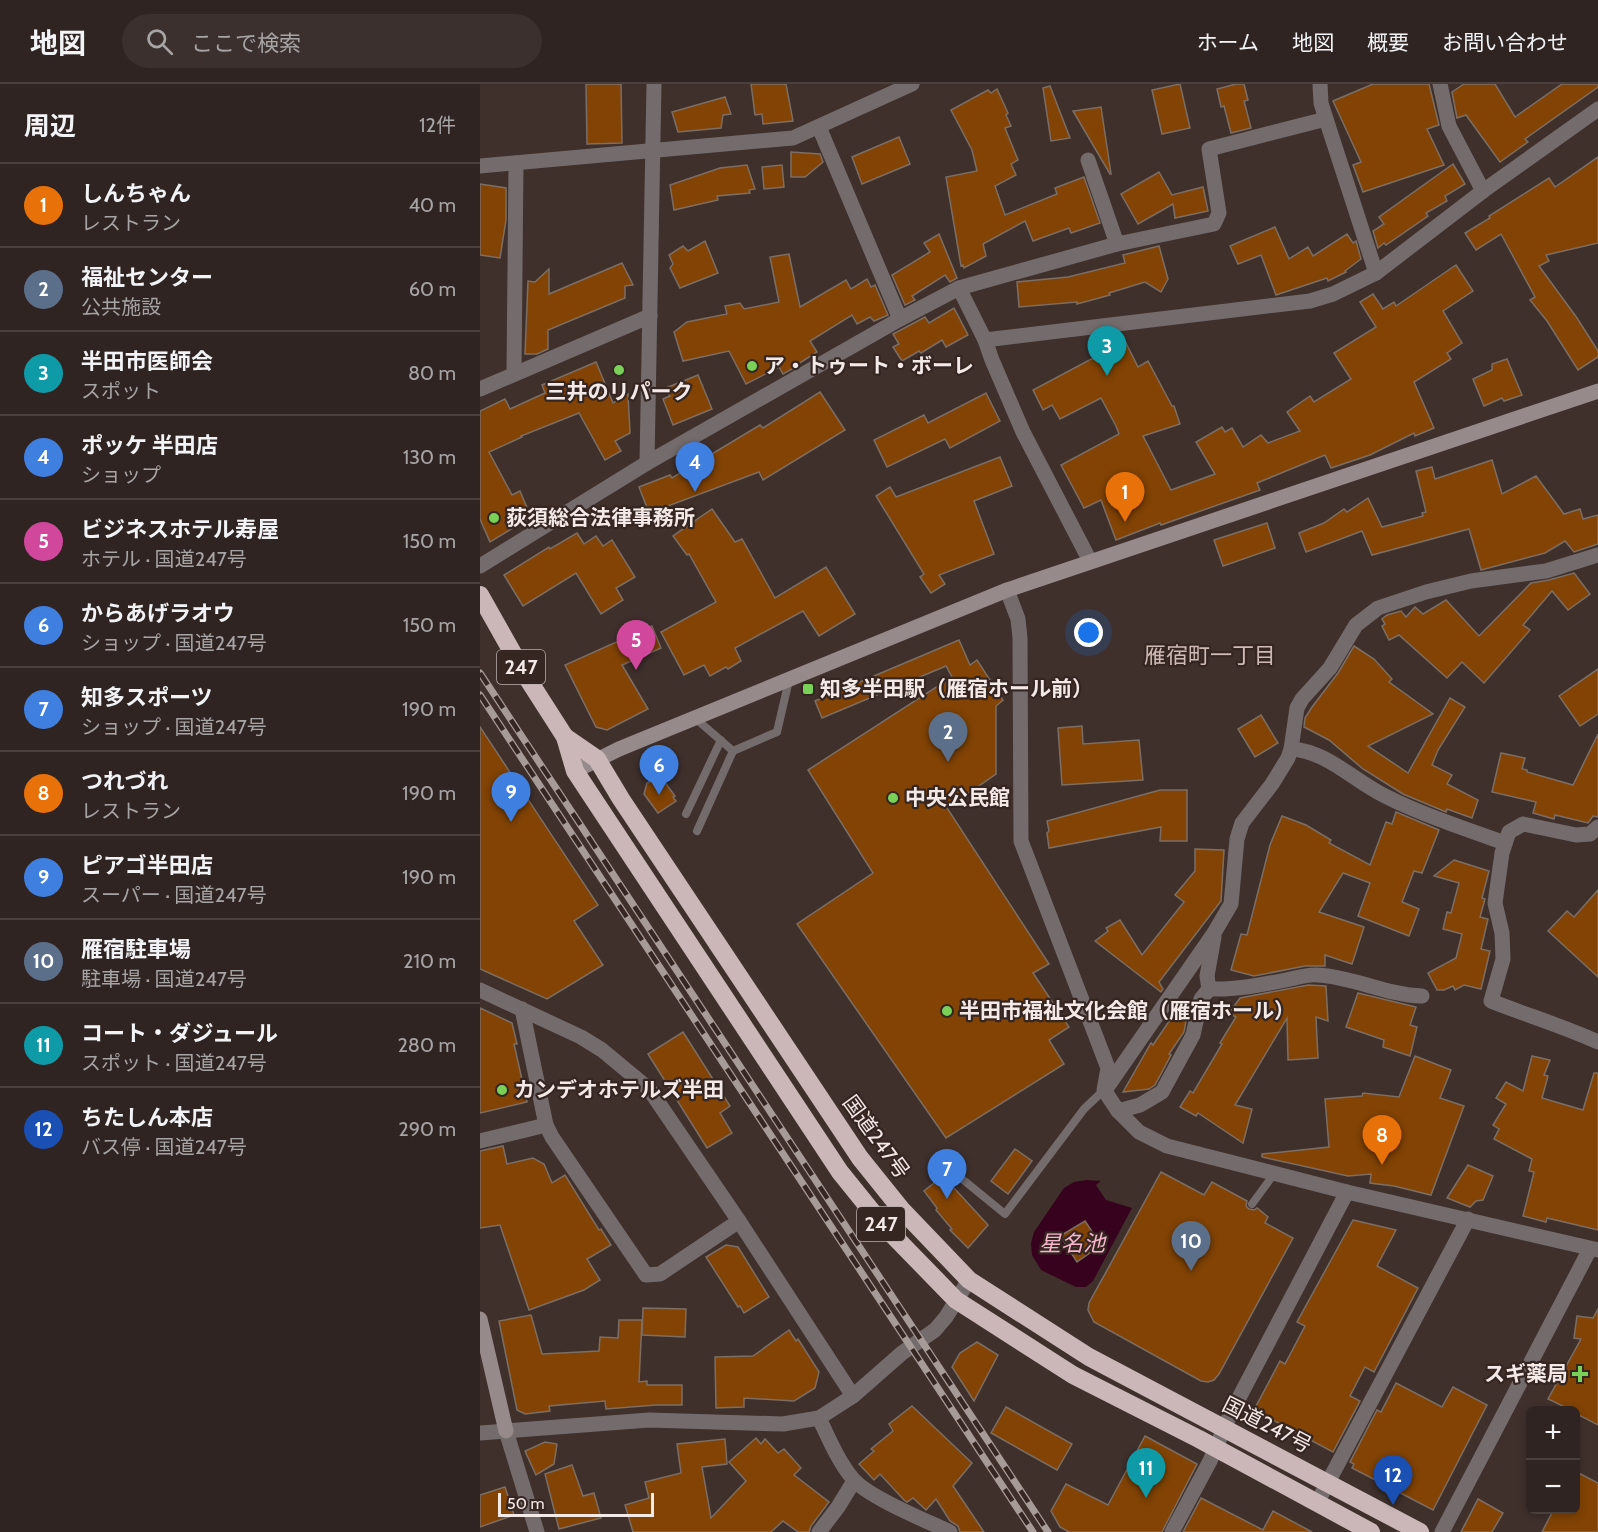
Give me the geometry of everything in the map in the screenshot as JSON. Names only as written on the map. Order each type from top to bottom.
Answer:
[{"type":"highway","name":"国道247号","points":[[480,595],[524,673],[565,737],[575,771],[840,1172],[882,1224],[956,1300],[1073,1375],[1371,1532]]},
{"type":"highway","name":"国道247号","points":[[565,737],[597,759],[621,799],[860,1158],[901,1209],[969,1280],[1089,1358],[1329,1482],[1420,1532]]},
{"type":"street","points":[[647,463],[654,84]]},
{"type":"street","points":[[480,166],[793,138],[912,84]]},
{"type":"street","points":[[1320,84],[1321,103],[1376,273]]},
{"type":"street","points":[[1440,84],[1449,126],[1483,191]]},
{"type":"street","points":[[986,340],[1310,301],[1333,294],[1376,273],[1483,191],[1595,117]]},
{"type":"street","points":[[480,566],[647,463],[959,288],[1118,244],[1214,224],[1220,213],[1209,149],[1326,119]]},
{"type":"street","points":[[819,127],[900,320]]},
{"type":"street","points":[[1088,160],[1118,244]]},
{"type":"street","points":[[514,374],[516,163]]},
{"type":"street","points":[[959,288],[986,340],[992,360],[1023,432],[1090,561]]},
{"type":"street","points":[[480,388],[650,316]]},
{"type":"street","points":[[575,771],[597,759],[694,718],[1007,590],[1598,391]]},
{"type":"street","points":[[1104,1090],[1214,933],[1231,904],[1237,839],[1242,824],[1277,777],[1291,749],[1297,708],[1302,699],[1330,668],[1356,625],[1378,608],[1426,592],[1471,581],[1546,571],[1598,555]]},
{"type":"street","points":[[1007,590],[1018,619],[1020,638],[1021,841],[1108,1068],[1104,1090],[1118,1111],[1139,1132],[1167,1146],[1347,1192],[1594,1249],[1442,1532]]},
{"type":"street","points":[[1291,749],[1304,749],[1329,761],[1384,796],[1505,843]]},
{"type":"street","points":[[1598,827],[1590,834],[1576,835],[1523,824],[1509,832],[1505,843],[1496,903],[1502,933],[1503,959],[1491,1001],[1598,1042]]},
{"type":"street","points":[[1118,1111],[1140,1105],[1162,1092],[1193,1035],[1201,999],[1209,989],[1207,976],[1214,933]]},
{"type":"street","points":[[1209,989],[1226,990],[1249,987],[1316,974],[1403,995],[1422,996]]},
{"type":"street","points":[[480,990],[591,1043],[649,1089],[739,1221],[853,1396]]},
{"type":"street","points":[[522,1009],[546,1125],[646,1275],[660,1274],[739,1221]]},
{"type":"street","points":[[480,1141],[546,1125]]},
{"type":"street","points":[[1172,1532],[1347,1192]]},
{"type":"street","points":[[1317,1503],[1468,1219]]},
{"type":"street","points":[[480,1432],[649,1420],[783,1424],[819,1418],[853,1396],[902,1353],[935,1330],[969,1280]]},
{"type":"street","points":[[480,1319],[506,1431],[537,1532]]},
{"type":"street","points":[[819,1418],[837,1455],[854,1481],[893,1505],[950,1532]]},
{"type":"street","points":[[819,1532],[854,1481]]},
{"type":"lane","points":[[697,831],[733,751],[777,732],[789,679]]},
{"type":"lane","points":[[694,718],[733,751]]},
{"type":"lane","points":[[686,814],[721,740]]},
{"type":"lane","points":[[945,1165],[1005,1214],[1084,1109],[1104,1090]]},
{"type":"lane","points":[[1252,1204],[1274,1174]]},
{"type":"water","name":"星名池","points":[[1101,1181],[1096,1185],[1106,1200],[1132,1208],[1093,1281],[1086,1287],[1076,1287],[1041,1270],[1032,1255],[1031,1243],[1034,1232],[1064,1188],[1074,1182]]},
{"type":"building","points":[[586,84],[621,84],[622,143],[587,144]]},
{"type":"building","points":[[751,84],[786,84],[793,121],[763,124],[762,114],[755,115]]},
{"type":"building","points":[[1180,84],[1190,128],[1162,134],[1152,90]]},
{"type":"building","points":[[1244,84],[1248,100],[1244,101],[1251,128],[1231,133],[1217,89]]},
{"type":"building","points":[[1373,84],[1429,84],[1439,125],[1427,129],[1444,165],[1363,192],[1353,165],[1361,162],[1333,101]]},
{"type":"building","points":[[1464,84],[1495,84],[1515,117],[1562,84],[1598,84],[1598,87],[1525,139],[1528,142],[1500,162],[1466,115],[1457,118],[1452,92]]},
{"type":"building","points":[[1050,86],[1070,138],[1051,141],[1043,88]]},
{"type":"building","points":[[997,89],[1008,113],[1006,115],[1011,126],[1005,128],[1018,160],[1011,164],[1016,175],[995,186],[1005,215],[1057,194],[1055,188],[1084,177],[1100,223],[1071,233],[1069,228],[1033,241],[1025,221],[983,244],[986,256],[964,268],[963,265],[961,266],[946,177],[977,171],[972,150],[951,110],[988,90],[991,93]]},
{"type":"building","points":[[725,97],[731,114],[723,115],[721,128],[678,132],[672,112]]},
{"type":"building","points":[[1101,107],[1111,174],[1073,111]]},
{"type":"building","points":[[899,137],[910,164],[862,184],[852,157]]},
{"type":"building","points":[[791,152],[820,154],[823,162],[805,177],[791,177]]},
{"type":"building","points":[[1598,157],[1598,243],[1546,255],[1549,261],[1539,266],[1598,351],[1598,357],[1578,370],[1547,321],[1530,300],[1535,297],[1501,234],[1476,250],[1465,233],[1549,178],[1555,187]]},
{"type":"building","points":[[1453,164],[1465,184],[1445,196],[1447,201],[1426,213],[1428,216],[1378,248],[1373,231],[1384,224],[1379,217]]},
{"type":"building","points":[[747,165],[755,189],[749,190],[750,193],[717,196],[718,200],[674,210],[670,185],[720,168]]},
{"type":"building","points":[[782,165],[784,187],[764,189],[762,167]]},
{"type":"building","points":[[1159,172],[1172,195],[1203,187],[1208,211],[1175,218],[1173,204],[1138,224],[1121,194]]},
{"type":"building","points":[[480,184],[506,188],[506,220],[500,258],[480,255]]},
{"type":"building","points":[[1275,227],[1289,259],[1308,247],[1313,256],[1347,234],[1353,243],[1356,241],[1361,259],[1346,272],[1328,281],[1327,278],[1276,295],[1261,255],[1238,264],[1230,246]]},
{"type":"building","points":[[939,234],[957,278],[950,282],[945,275],[912,296],[915,300],[905,305],[892,275],[930,252],[924,243]]},
{"type":"building","points":[[705,241],[718,273],[680,288],[670,268],[673,264],[669,255],[683,246],[688,251]]},
{"type":"building","points":[[1159,246],[1168,279],[1161,292],[1145,282],[1077,304],[1077,302],[1019,307],[1017,282],[1068,277],[1125,263],[1123,255]]},
{"type":"building","points":[[789,254],[800,307],[846,280],[851,289],[867,279],[871,287],[875,285],[888,315],[874,321],[870,317],[857,324],[852,315],[810,341],[817,352],[799,365],[783,374],[779,367],[746,384],[729,351],[683,361],[674,332],[687,322],[727,314],[725,306],[740,303],[744,309],[779,302],[770,257]]},
{"type":"building","points":[[622,263],[633,285],[625,286],[625,298],[548,330],[548,349],[537,354],[525,354],[528,281],[535,282],[549,269],[549,294]]},
{"type":"building","points":[[1456,265],[1473,291],[1443,311],[1462,343],[1447,353],[1451,359],[1414,382],[1434,428],[1415,436],[1414,433],[1370,455],[1331,468],[1325,455],[1257,483],[1260,490],[1116,540],[1101,500],[1084,508],[1061,465],[1119,434],[1116,426],[1101,398],[1060,419],[1052,405],[1043,410],[1033,390],[1125,341],[1138,367],[1148,361],[1174,406],[1180,424],[1143,436],[1171,490],[1215,474],[1196,442],[1222,427],[1225,432],[1232,428],[1243,447],[1261,435],[1268,443],[1300,431],[1287,412],[1310,396],[1314,402],[1351,379],[1334,353],[1376,327],[1360,302],[1373,294],[1383,309],[1394,302],[1396,306]]},
{"type":"building","points":[[954,308],[968,335],[946,347],[942,340],[902,361],[893,347],[899,344],[893,334],[925,317],[929,323]]},
{"type":"building","points":[[1507,359],[1522,395],[1504,401],[1502,398],[1484,406],[1473,379],[1492,370],[1492,364]]},
{"type":"building","points":[[596,362],[613,403],[628,394],[630,433],[615,441],[621,451],[605,460],[579,413],[521,436],[489,452],[512,495],[520,491],[531,517],[490,542],[480,519],[480,411],[505,399],[510,409],[545,393],[542,385]]},
{"type":"building","points":[[698,375],[712,409],[673,425],[663,399],[670,396],[666,388]]},
{"type":"building","points":[[820,392],[845,430],[763,480],[759,472],[649,513],[639,487],[670,475],[672,478],[760,425],[763,428]]},
{"type":"building","points":[[986,393],[1000,421],[950,448],[945,439],[887,467],[874,440],[924,415],[928,423]]},
{"type":"building","points":[[1000,457],[1012,486],[974,501],[994,554],[939,575],[945,584],[931,593],[920,577],[924,574],[876,496],[890,487],[896,497]]},
{"type":"building","points":[[1492,460],[1502,494],[1536,476],[1564,514],[1580,509],[1583,519],[1598,515],[1598,544],[1574,552],[1565,541],[1545,553],[1481,570],[1469,529],[1372,555],[1362,531],[1306,552],[1299,533],[1324,523],[1344,509],[1347,512],[1368,498],[1382,527],[1423,516],[1422,513],[1426,512],[1416,471],[1432,467],[1435,479]]},
{"type":"building","points":[[712,509],[735,542],[742,539],[775,598],[826,567],[855,614],[819,636],[803,611],[735,648],[741,661],[728,669],[726,667],[710,676],[704,665],[684,675],[661,632],[716,602],[689,554],[687,555],[673,536]]},
{"type":"building","points":[[1267,523],[1275,548],[1223,566],[1214,540]]},
{"type":"building","points":[[577,533],[584,544],[596,536],[603,546],[612,540],[635,577],[616,588],[623,600],[601,614],[576,573],[523,606],[504,575],[549,547],[550,549]]},
{"type":"building","points":[[1574,573],[1590,594],[1568,610],[1552,591],[1523,625],[1530,630],[1484,683],[1462,662],[1447,678],[1399,635],[1389,640],[1382,626],[1385,624],[1382,619],[1387,615],[1401,611],[1406,617],[1415,607],[1423,614],[1446,600],[1479,636],[1531,583]]},
{"type":"building","points":[[652,626],[661,648],[622,665],[648,709],[607,730],[596,727],[565,665]]},
{"type":"building","points":[[959,640],[970,665],[977,660],[1003,700],[996,706],[996,774],[947,808],[1049,964],[1033,973],[1069,1027],[1049,1040],[1064,1064],[946,1138],[797,924],[873,873],[808,770],[952,677],[946,666],[822,718],[815,701]]},
{"type":"building","points":[[1354,646],[1374,659],[1392,679],[1389,682],[1433,714],[1368,746],[1408,773],[1450,698],[1465,707],[1438,750],[1432,765],[1452,775],[1447,784],[1478,800],[1472,818],[1447,809],[1446,812],[1403,794],[1363,769],[1329,740],[1304,727],[1305,718],[1338,673]]},
{"type":"building","points":[[1598,669],[1598,714],[1580,726],[1559,696]]},
{"type":"building","points":[[1261,715],[1278,743],[1255,757],[1238,729]]},
{"type":"building","points":[[1082,726],[1083,744],[1139,740],[1143,780],[1062,785],[1058,728]]},
{"type":"building","points":[[480,727],[598,905],[574,921],[603,965],[547,999],[480,969]]},
{"type":"building","points":[[1598,734],[1598,817],[1593,816],[1588,823],[1555,815],[1554,819],[1533,813],[1536,802],[1492,792],[1501,753],[1525,758],[1522,769],[1527,772],[1573,785]]},
{"type":"building","points":[[661,777],[675,796],[673,797],[676,801],[658,813],[644,794],[647,783]]},
{"type":"building","points":[[1160,790],[1187,790],[1187,841],[1160,841],[1161,827],[1049,848],[1047,821]]},
{"type":"building","points":[[1396,812],[1439,830],[1422,873],[1414,871],[1402,902],[1419,909],[1409,936],[1358,916],[1370,883],[1343,873],[1319,912],[1364,927],[1352,964],[1325,955],[1325,966],[1305,966],[1254,976],[1231,970],[1241,934],[1247,935],[1270,845],[1282,816],[1306,825],[1331,840],[1329,843],[1370,865],[1386,822],[1392,824]]},
{"type":"building","points":[[1195,849],[1224,850],[1221,901],[1159,982],[1163,989],[1161,992],[1095,941],[1108,931],[1106,928],[1120,920],[1142,955],[1184,902],[1175,895],[1195,871]]},
{"type":"building","points":[[1454,860],[1489,871],[1480,917],[1488,919],[1481,949],[1490,951],[1481,989],[1464,985],[1455,990],[1453,986],[1437,990],[1428,973],[1456,958],[1462,934],[1443,929],[1447,912],[1451,913],[1459,883],[1434,876]]},
{"type":"building","points":[[1598,890],[1598,977],[1548,931],[1567,911],[1574,917]]},
{"type":"building","points":[[1308,985],[1326,986],[1328,1021],[1316,1017],[1318,1058],[1288,1060],[1287,1018],[1235,1105],[1252,1109],[1243,1143],[1198,1113],[1196,1116],[1180,1107],[1190,1091],[1193,1093],[1222,1044],[1220,1043],[1236,1017],[1229,1013],[1240,998]]},
{"type":"building","points":[[1358,993],[1416,1007],[1410,1025],[1417,1027],[1410,1056],[1383,1047],[1384,1040],[1346,1027]]},
{"type":"building","points":[[1180,1005],[1188,1010],[1184,1032],[1169,1054],[1171,1055],[1155,1085],[1149,1089],[1123,1092],[1151,1043],[1153,1045]]},
{"type":"building","points":[[480,1008],[512,1023],[517,1044],[514,1044],[527,1102],[480,1113]]},
{"type":"building","points":[[683,1032],[730,1106],[720,1113],[732,1133],[707,1148],[648,1054]]},
{"type":"building","points":[[1415,1056],[1451,1070],[1440,1098],[1464,1106],[1431,1195],[1370,1183],[1371,1174],[1348,1176],[1262,1157],[1262,1154],[1329,1147],[1325,1099],[1362,1096],[1363,1093],[1399,1097]]},
{"type":"building","points":[[1532,1056],[1550,1060],[1544,1075],[1548,1076],[1542,1098],[1583,1110],[1594,1073],[1598,1073],[1598,1230],[1547,1218],[1546,1222],[1523,1216],[1534,1172],[1529,1171],[1532,1159],[1494,1139],[1499,1129],[1493,1125],[1506,1104],[1496,1098],[1506,1082],[1523,1091]]},
{"type":"building","points":[[503,1146],[507,1164],[533,1158],[544,1164],[552,1183],[565,1175],[611,1245],[587,1259],[600,1280],[584,1290],[529,1310],[500,1225],[480,1228],[480,1151]]},
{"type":"building","points":[[1015,1149],[1032,1161],[1008,1194],[991,1181]]},
{"type":"building","points":[[1468,1165],[1493,1176],[1483,1200],[1476,1201],[1470,1207],[1447,1198]]},
{"type":"building","points":[[1161,1172],[1204,1195],[1212,1182],[1247,1201],[1246,1206],[1249,1209],[1257,1208],[1268,1217],[1265,1223],[1293,1238],[1219,1374],[1214,1380],[1208,1382],[1201,1381],[1094,1322],[1088,1310],[1089,1303]]},
{"type":"building","points":[[943,1176],[988,1225],[968,1248],[950,1230],[952,1229],[924,1191]]},
{"type":"building","points":[[1353,1220],[1396,1230],[1377,1266],[1418,1288],[1374,1372],[1365,1367],[1350,1396],[1360,1401],[1333,1452],[1254,1410],[1280,1361],[1285,1364],[1305,1326],[1297,1322]]},
{"type":"building","points":[[1085,1221],[1101,1245],[1077,1262],[1060,1236]]},
{"type":"building","points":[[726,1245],[738,1247],[769,1297],[744,1313],[706,1257]]},
{"type":"building","points":[[643,1308],[686,1309],[685,1337],[642,1335]]},
{"type":"building","name":"スギ薬局","points":[[1598,1309],[1598,1425],[1580,1416],[1580,1406],[1563,1406],[1548,1399],[1581,1339],[1574,1338],[1577,1316],[1593,1318]]},
{"type":"building","points":[[531,1315],[542,1354],[599,1351],[600,1337],[618,1338],[619,1320],[642,1320],[639,1382],[647,1381],[647,1385],[682,1385],[682,1405],[606,1409],[605,1401],[549,1406],[550,1411],[525,1414],[517,1410],[499,1321]]},
{"type":"building","points":[[789,1330],[796,1341],[798,1339],[819,1372],[815,1388],[794,1401],[744,1398],[744,1407],[716,1408],[715,1357],[753,1356]]},
{"type":"building","points":[[977,1342],[998,1355],[974,1401],[952,1367],[960,1353]]},
{"type":"building","points":[[1396,1383],[1442,1407],[1453,1387],[1487,1405],[1433,1510],[1352,1468],[1354,1464],[1350,1462],[1377,1410],[1381,1412]]},
{"type":"building","points":[[912,1406],[972,1463],[953,1486],[984,1532],[960,1532],[958,1526],[950,1521],[936,1499],[926,1510],[913,1498],[907,1502],[880,1474],[874,1480],[859,1464],[874,1451],[871,1449],[893,1431],[889,1424]]},
{"type":"building","points":[[1006,1407],[1072,1444],[1057,1470],[991,1433]]},
{"type":"building","points":[[1145,1436],[1197,1464],[1162,1532],[1069,1532],[1060,1527],[1051,1511],[1066,1484],[1108,1505]]},
{"type":"building","points":[[756,1438],[761,1444],[765,1439],[778,1453],[784,1449],[801,1468],[794,1475],[829,1502],[809,1532],[798,1532],[783,1521],[771,1532],[633,1532],[625,1505],[649,1498],[645,1482],[681,1473],[677,1444],[725,1439],[727,1464],[702,1467],[711,1518],[746,1481],[729,1462]]},
{"type":"building","points":[[545,1442],[557,1444],[554,1464],[536,1475],[525,1451]]},
{"type":"building","points":[[572,1465],[583,1496],[594,1493],[601,1518],[559,1529],[545,1474]]},
{"type":"building","points":[[1580,1474],[1598,1483],[1598,1532],[1542,1532],[1551,1514],[1580,1514]]},
{"type":"building","points":[[505,1487],[514,1515],[480,1527],[480,1495]]},
{"type":"building","points":[[1201,1498],[1263,1530],[1273,1511],[1312,1532],[1183,1532]]},
{"type":"building","points":[[1478,1499],[1503,1513],[1492,1532],[1461,1532]]},
{"type":"railway","points":[[480,673],[1048,1532]]},
{"type":"railway","points":[[480,695],[1033,1532]]},
{"type":"place","name":"ア・トゥート・ボーレ","points":[[752,366]]},
{"type":"place","name":"三井のリパーク","points":[[619,370]]},
{"type":"place","name":"半田市医師会","points":[[1107,376]]},
{"type":"place","name":"ポッケ 半田店","points":[[695,492]]},
{"type":"place","name":"荻須総合法律事務所","points":[[494,518]]},
{"type":"place","name":"しんちゃん","points":[[1125,522]]},
{"type":"place","name":"ビジネスホテル寿屋","points":[[636,670]]},
{"type":"place","name":"知多半田駅（雁宿ホール前）","points":[[808,689]]},
{"type":"place","name":"福祉センター","points":[[948,762]]},
{"type":"place","name":"からあげラオウ","points":[[659,795]]},
{"type":"place","name":"中央公民館","points":[[893,798]]},
{"type":"place","name":"ピアゴ半田店","points":[[511,822]]},
{"type":"place","name":"半田市福祉文化会館（雁宿ホール）","points":[[947,1011]]},
{"type":"place","name":"カンデオホテルズ半田","points":[[502,1090]]},
{"type":"place","name":"つれづれ","points":[[1382,1165]]},
{"type":"place","name":"知多スポーツ","points":[[947,1199]]},
{"type":"place","name":"雁宿駐車場","points":[[1191,1271]]},
{"type":"place","name":"スギ薬局","points":[[1580,1374]]},
{"type":"place","name":"コート・ダジュール","points":[[1146,1498]]},
{"type":"place","name":"ちたしん本店","points":[[1393,1505]]},
{"type":"district","name":"雁宿町一丁目","points":[[1210,655]]}]
